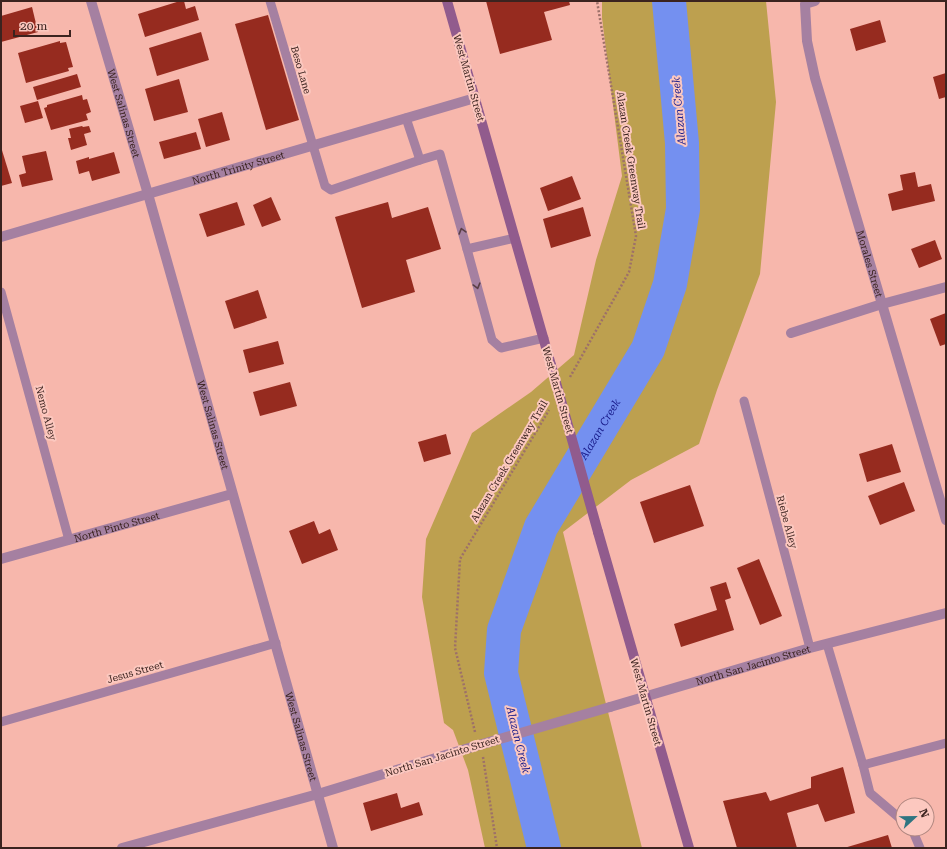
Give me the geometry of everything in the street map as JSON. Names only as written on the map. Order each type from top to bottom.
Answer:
[{"type":"main road","name":"West Martin Street","points":[[447,1],[645,697],[690,848]]},
{"type":"street","name":"West Salinas Street","points":[[91,1],[148,194],[333,848]]},
{"type":"street","name":"Morales Street","points":[[815,1],[805,4],[807,41],[815,78],[946,520]]},
{"type":"street","name":"North Trinity Street","points":[[1,237],[475,98]]},
{"type":"street","points":[[792,332],[882,304],[946,287]]},
{"type":"street","name":"North Pinto Street","points":[[1,559],[232,494]]},
{"type":"street","name":"North San Jacinto Street","points":[[122,848],[318,794],[462,750],[810,648],[946,613]]},
{"type":"lane","name":"Beso Lane","points":[[270,1],[325,186],[331,190],[420,160]]},
{"type":"lane","points":[[406,118],[420,160],[440,154],[492,340],[501,348],[544,338]]},
{"type":"lane","points":[[467,249],[515,238]]},
{"type":"lane","name":"Nemo Alley","points":[[1,292],[69,540]]},
{"type":"lane","name":"Riebe Alley","points":[[744,401],[810,648]]},
{"type":"lane","name":"Jesus Street","points":[[1,722],[276,643]]},
{"type":"lane","points":[[827,644],[870,793],[895,814]]},
{"type":"lane","points":[[863,765],[946,743]]},
{"type":"lane","points":[[915,837],[920,848]]},
{"type":"path","name":"Alazan Creek Greenway Trail","points":[[568,379],[629,272],[636,236],[597,1]]},
{"type":"path","name":"Alazan Creek Greenway Trail","points":[[476,736],[455,648],[460,559],[552,405]]},
{"type":"path","points":[[483,756],[497,848]]},
{"type":"shaded area","points":[[602,1],[766,1],[776,102],[760,274],[717,390],[699,444],[631,480],[563,532],[642,848],[485,848],[468,770],[453,730],[444,723],[422,597],[426,539],[472,433],[531,392],[574,355],[596,260],[622,176],[602,18]]},
{"type":"building","points":[[184,1],[186,9],[195,6],[199,20],[145,37],[138,14]]},
{"type":"building","points":[[486,1],[569,1],[570,5],[544,12],[552,40],[500,54]]},
{"type":"building","points":[[32,7],[38,32],[1,42],[1,16]]},
{"type":"building","points":[[268,15],[299,120],[266,130],[235,24]]},
{"type":"building","points":[[880,20],[886,42],[856,51],[850,29]]},
{"type":"building","points":[[201,32],[209,60],[157,76],[149,48]]},
{"type":"building","points":[[60,41],[60,43],[66,42],[73,67],[68,68],[69,71],[26,83],[18,53]]},
{"type":"building","points":[[946,73],[946,97],[939,99],[933,77]]},
{"type":"building","points":[[77,74],[81,87],[37,100],[33,87]]},
{"type":"building","points":[[179,79],[188,112],[154,121],[145,89]]},
{"type":"building","points":[[82,95],[83,100],[87,99],[91,112],[86,114],[88,120],[51,130],[44,108],[47,107],[47,105]]},
{"type":"building","points":[[38,101],[43,118],[25,123],[20,106]]},
{"type":"building","points":[[222,112],[230,140],[206,147],[198,119]]},
{"type":"building","points":[[89,126],[91,132],[84,134],[87,145],[71,150],[68,138],[71,138],[69,129]]},
{"type":"building","points":[[196,132],[201,149],[164,159],[159,142]]},
{"type":"building","points":[[1,147],[12,183],[1,186]]},
{"type":"building","points":[[46,151],[53,180],[22,187],[19,175],[26,173],[22,156]]},
{"type":"building","points":[[114,152],[120,173],[92,181],[89,171],[79,174],[76,161]]},
{"type":"building","points":[[915,172],[918,187],[931,184],[935,201],[892,211],[888,194],[903,190],[900,175]]},
{"type":"building","points":[[572,176],[581,199],[548,211],[540,188]]},
{"type":"building","points":[[271,197],[281,220],[262,227],[253,205]]},
{"type":"building","points":[[237,202],[245,225],[207,237],[199,214]]},
{"type":"building","points":[[388,202],[392,218],[428,207],[441,249],[406,260],[415,292],[362,308],[335,217]]},
{"type":"building","points":[[583,207],[591,236],[551,248],[543,219]]},
{"type":"building","points":[[935,240],[942,259],[919,268],[911,249]]},
{"type":"building","points":[[258,290],[267,318],[234,329],[225,301]]},
{"type":"building","points":[[946,313],[946,344],[940,346],[930,319]]},
{"type":"building","points":[[278,341],[284,364],[249,373],[243,350]]},
{"type":"building","points":[[290,382],[297,406],[260,416],[253,392]]},
{"type":"building","points":[[446,434],[451,454],[424,462],[418,442]]},
{"type":"building","points":[[892,444],[901,472],[867,482],[859,454]]},
{"type":"building","points":[[904,482],[915,511],[880,525],[868,496]]},
{"type":"building","points":[[690,485],[704,526],[654,543],[640,502]]},
{"type":"building","points":[[314,521],[319,534],[330,529],[338,550],[302,564],[289,531]]},
{"type":"building","points":[[759,559],[782,616],[760,625],[737,568]]},
{"type":"building","points":[[726,582],[731,598],[725,600],[734,630],[681,647],[674,624],[717,610],[710,587]]},
{"type":"building","points":[[843,767],[855,813],[825,822],[818,804],[787,813],[797,848],[737,848],[723,801],[766,792],[770,801],[811,788],[811,777]]},
{"type":"building","points":[[397,793],[401,808],[419,802],[423,815],[371,831],[363,803]]},
{"type":"building","points":[[888,835],[892,848],[844,848]]},
{"type":"waterway","name":"Alazan Creek","points":[[544,848],[501,673],[504,630],[541,527],[648,349],[670,284],[683,209],[682,143],[669,1]]}]
